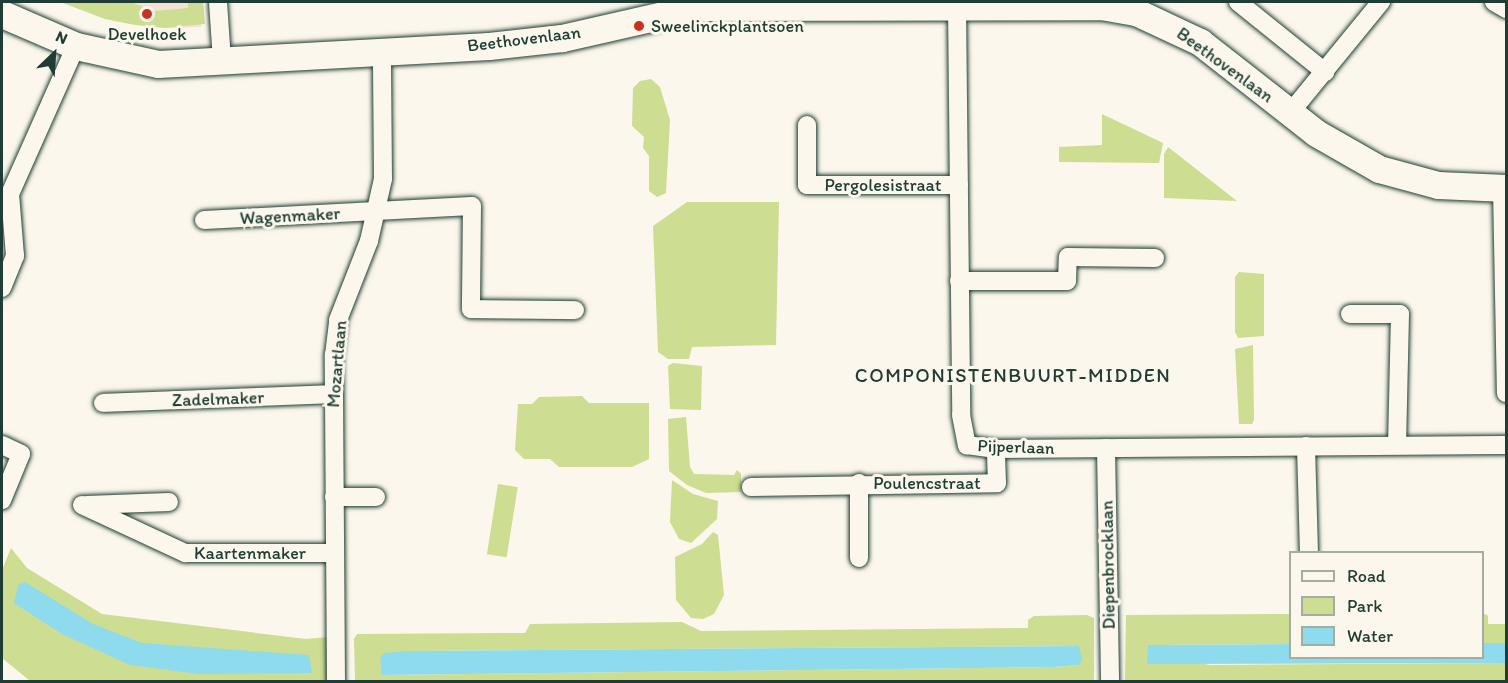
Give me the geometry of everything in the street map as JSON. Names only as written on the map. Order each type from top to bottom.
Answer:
[{"type":"street","points":[[218,2],[222,60]]},
{"type":"street","points":[[1238,2],[1325,72]]},
{"type":"street","points":[[1290,113],[1381,2]]},
{"type":"street","points":[[1494,2],[1506,9]]},
{"type":"street","name":"Beethovenlaan","points":[[2,14],[76,46],[158,64],[382,52],[562,38],[699,7],[1102,4],[1136,12],[1200,42],[1345,153],[1379,170],[1438,185],[1504,188]]},
{"type":"street","name":"Pijperlaan","points":[[957,5],[962,436],[967,445],[996,449],[1397,444],[1506,445]]},
{"type":"street","points":[[2,288],[15,256],[10,194],[76,46]]},
{"type":"street","name":"Mozartlaan","points":[[336,681],[333,394],[338,320],[369,241],[383,179],[382,52]]},
{"type":"street","name":"Pergolesistraat","points":[[807,125],[807,185],[958,185]]},
{"type":"street","points":[[1504,188],[1506,393]]},
{"type":"street","name":"Wagenmaker","points":[[204,220],[472,206],[471,309],[575,310]]},
{"type":"street","points":[[959,281],[1067,281],[1068,257],[1155,258]]},
{"type":"street","points":[[1350,314],[1400,314],[1397,444]]},
{"type":"street","name":"Zadelmaker","points":[[103,403],[333,394]]},
{"type":"street","points":[[2,446],[21,454],[2,500]]},
{"type":"street","points":[[1306,446],[1309,551]]},
{"type":"street","name":"Diepenbrocklaan","points":[[1106,448],[1110,681]]},
{"type":"street","name":"Poulencstraat","points":[[751,487],[859,483],[997,483],[996,449]]},
{"type":"street","name":"Poulencstraat","points":[[859,483],[859,558]]},
{"type":"street","points":[[334,497],[376,497]]},
{"type":"street","name":"Kaartenmaker","points":[[169,502],[82,505],[185,553],[335,553]]},
{"type":"shaded area","name":"Develhoek","points":[[203,2],[201,27],[165,28],[114,21],[63,3]]},
{"type":"green space","name":"Develhoek","points":[[131,2],[143,7],[144,12],[188,8],[188,2],[203,2],[205,24],[165,28],[135,25],[105,19],[63,3]]},
{"type":"green space","points":[[651,79],[660,87],[670,120],[666,193],[657,197],[649,191],[649,156],[643,148],[644,137],[632,126],[633,88],[640,81]]},
{"type":"green space","points":[[1102,114],[1163,143],[1159,163],[1059,162],[1059,147],[1102,145]]},
{"type":"green space","points":[[1168,147],[1237,201],[1164,198],[1164,154]]},
{"type":"green space","points":[[687,202],[779,202],[776,345],[692,347],[689,359],[668,359],[658,352],[653,226]]},
{"type":"green space","points":[[1239,272],[1264,274],[1264,336],[1238,338],[1235,332],[1235,277]]},
{"type":"green space","points":[[1253,345],[1254,420],[1252,424],[1239,424],[1235,349]]},
{"type":"green space","points":[[673,363],[702,366],[701,410],[670,409],[668,366]]},
{"type":"green space","points":[[582,396],[589,403],[649,403],[649,459],[632,467],[559,467],[550,459],[524,459],[515,450],[518,404],[532,404],[539,397]]},
{"type":"green space","points":[[686,417],[690,467],[694,474],[734,475],[737,470],[741,474],[741,492],[706,493],[687,485],[669,471],[668,419]]},
{"type":"green space","points":[[672,480],[693,494],[718,501],[717,519],[691,543],[679,539],[670,522]]},
{"type":"green space","points":[[498,484],[518,487],[507,557],[487,554]]},
{"type":"green space","points":[[713,532],[718,535],[724,595],[714,614],[703,619],[691,618],[676,600],[675,557],[702,544]]},
{"type":"green space","points":[[11,548],[27,568],[102,614],[306,639],[328,637],[328,681],[30,681],[2,658],[2,570]]},
{"type":"green space","points":[[1484,613],[1488,616],[1488,624],[1506,624],[1506,643],[1484,643]]},
{"type":"green space","points":[[1289,614],[1289,644],[1148,645],[1148,653],[1210,665],[1506,663],[1506,681],[1125,681],[1126,615]]},
{"type":"green space","points":[[1087,615],[1094,618],[1094,681],[355,681],[354,639],[357,634],[525,633],[530,624],[682,622],[701,631],[1028,628],[1028,620],[1034,616]],"holes":[[[1078,646],[1079,665],[1053,667],[382,675],[410,651]]]},
{"type":"water","points":[[25,582],[93,624],[142,643],[309,655],[312,673],[199,674],[130,665],[62,634],[14,603],[18,585]]},
{"type":"water","points":[[1484,643],[1506,643],[1506,663],[1147,664],[1148,645],[1289,644],[1289,659],[1484,659]]},
{"type":"water","points":[[1079,646],[1082,659],[1079,665],[1053,667],[382,675],[380,658],[384,653],[410,651]]},
{"type":"place","name":"Develhoek","points":[[147,14]]},
{"type":"place","name":"Sweelinckplantsoen","points":[[639,26]]},
{"type":"district","name":"COMPONISTENBUURT-MIDDEN","points":[[1013,375]]}]
